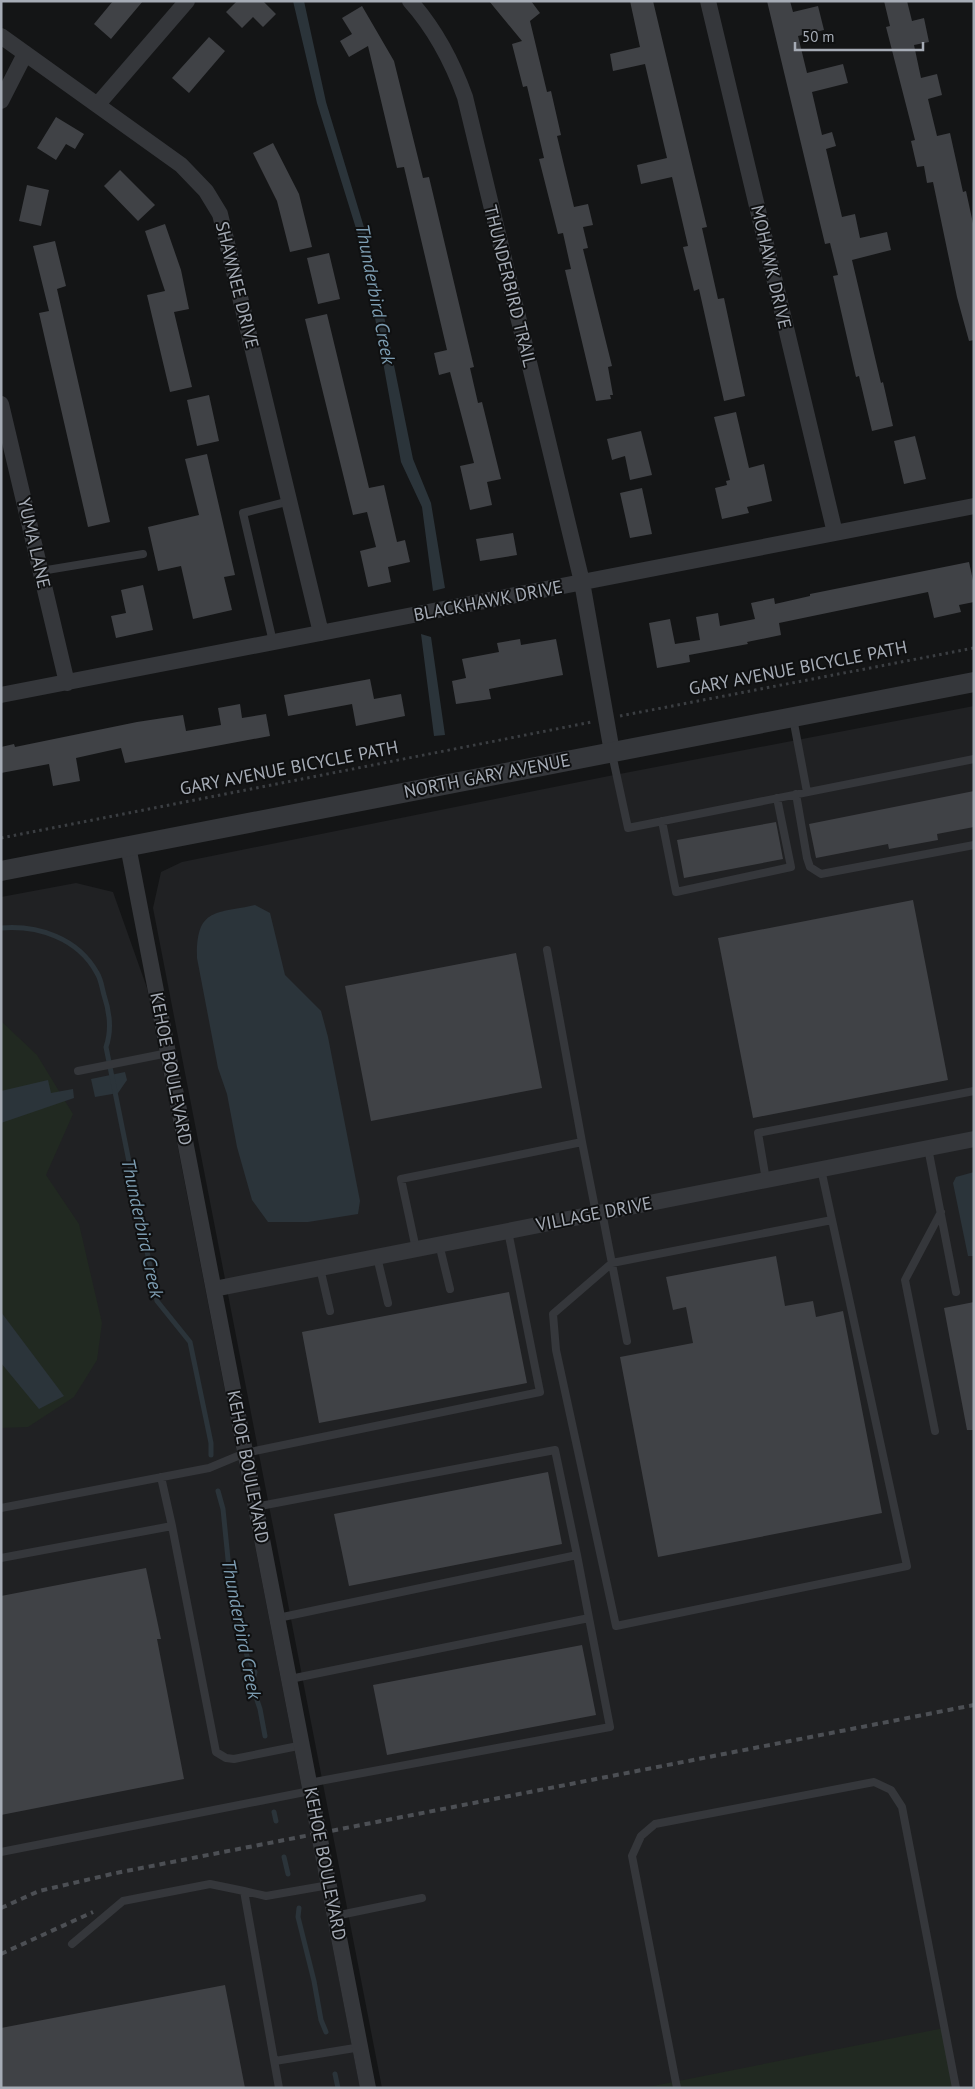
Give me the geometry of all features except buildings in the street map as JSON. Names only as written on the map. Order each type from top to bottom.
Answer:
[{"type":"street","points":[[98,104],[187,1]]},
{"type":"street","name":"THUNDERBIRD TRAIL","points":[[410,1],[435,32],[449,56],[465,97],[582,582],[612,752]]},
{"type":"street","name":"MOHAWK DRIVE","points":[[708,1],[835,533]]},
{"type":"street","name":"SHAWNEE DRIVE","points":[[1,36],[181,165],[206,191],[220,214],[321,633]]},
{"type":"street","points":[[1,101],[25,54]]},
{"type":"street","name":"YUMA LANE","points":[[1,404],[67,683]]},
{"type":"street","name":"BLACKHAWK DRIVE","points":[[1,695],[974,506]]},
{"type":"street","name":"NORTH GARY AVENUE","points":[[1,871],[974,682]]},
{"type":"street","name":"KEHOE BOULEVARD","points":[[128,846],[368,2088]]},
{"type":"street","name":"VILLAGE DRIVE","points":[[214,1289],[974,1139]]},
{"type":"lane","points":[[273,642],[243,513],[290,501]]},
{"type":"lane","points":[[41,571],[143,554]]},
{"type":"lane","points":[[792,717],[807,792]]},
{"type":"lane","points":[[612,752],[628,828],[974,759]]},
{"type":"lane","points":[[796,794],[807,858],[810,867],[821,874],[974,845]]},
{"type":"lane","points":[[662,821],[676,892],[791,867],[777,798]]},
{"type":"lane","points":[[547,950],[582,1142],[612,1263],[627,1341]]},
{"type":"lane","points":[[78,1071],[168,1053]]},
{"type":"lane","points":[[766,1180],[758,1133],[974,1091]]},
{"type":"lane","points":[[416,1249],[401,1179],[582,1142]]},
{"type":"lane","points":[[928,1148],[956,1292]]},
{"type":"lane","points":[[821,1169],[907,1566],[616,1626],[556,1350],[553,1314],[612,1263],[832,1220]]},
{"type":"lane","points":[[935,1430],[905,1280],[941,1212]]},
{"type":"lane","points":[[1,1508],[208,1468],[245,1454],[540,1392],[508,1231]]},
{"type":"lane","points":[[439,1244],[450,1289]]},
{"type":"lane","points":[[377,1256],[388,1303]]},
{"type":"lane","points":[[320,1268],[330,1311]]},
{"type":"lane","points":[[1,1852],[310,1787],[610,1727],[555,1450],[255,1507]]},
{"type":"lane","points":[[162,1477],[216,1752],[226,1758],[234,1759],[303,1745]]},
{"type":"lane","points":[[1,1558],[172,1526]]},
{"type":"lane","points":[[278,1618],[577,1555]]},
{"type":"lane","points":[[290,1679],[589,1618]]},
{"type":"lane","points":[[678,2088],[632,1856],[641,1836],[655,1824],[874,1782],[891,1790],[902,1807],[956,2088]]},
{"type":"lane","points":[[72,1944],[123,1901],[210,1884],[266,1896],[329,1884]]},
{"type":"lane","points":[[244,1891],[279,2088]]},
{"type":"lane","points":[[335,1916],[422,1898]]},
{"type":"lane","points":[[274,2061],[360,2048]]},
{"type":"path","name":"GARY AVENUE BICYCLE PATH","points":[[628,714],[974,648]]},
{"type":"path","name":"GARY AVENUE BICYCLE PATH","points":[[1,838],[582,724]]},
{"type":"shaded area","points":[[974,706],[974,2088],[382,2088],[153,908],[161,872],[182,862],[609,776]]},
{"type":"shaded area","points":[[76,883],[113,892],[147,988],[360,2088],[1,2088],[1,897]]},
{"type":"shaded area","points":[[1,1021],[37,1055],[73,1114],[46,1175],[79,1224],[102,1323],[97,1360],[74,1397],[28,1427],[1,1428]]},
{"type":"shaded area","points":[[944,2028],[955,2088],[643,2088]]},
{"type":"water","points":[[293,1],[304,1],[326,102],[370,247],[413,459],[431,503],[445,588],[433,591],[422,507],[401,462],[363,251],[317,103]]},
{"type":"water","points":[[421,634],[431,637],[445,735],[434,736]]},
{"type":"water","points":[[255,905],[270,913],[285,975],[321,1011],[328,1037],[360,1201],[358,1214],[308,1222],[268,1222],[252,1200],[237,1147],[227,1094],[218,1068],[197,958],[200,929],[205,921],[219,912]]},
{"type":"water","points":[[125,1072],[127,1080],[118,1093],[95,1097],[91,1079]]},
{"type":"water","points":[[48,1080],[51,1093],[73,1089],[74,1098],[1,1123],[1,1091]]},
{"type":"water","points":[[974,1172],[974,1256],[968,1256],[953,1183],[956,1177]]},
{"type":"water","points":[[1,1312],[64,1396],[39,1409],[1,1363]]},
{"type":"waterway","name":"Thunderbird Creek","points":[[1,928],[29,929],[56,936],[79,951],[89,961],[99,978],[110,1021],[106,1047],[157,1301],[190,1342],[211,1443],[211,1455]]},
{"type":"waterway","name":"Thunderbird Creek","points":[[218,1491],[223,1509],[229,1569],[239,1607],[239,1621],[247,1656],[255,1672],[252,1685],[260,1709],[265,1736]]},
{"type":"waterway","name":"Thunderbird Creek","points":[[274,1812],[276,1821]]},
{"type":"waterway","name":"Thunderbird Creek","points":[[284,1857],[288,1874]]},
{"type":"waterway","name":"Thunderbird Creek","points":[[299,1908],[298,1917],[314,1981],[321,2020],[326,2032]]},
{"type":"waterway","name":"Thunderbird Creek","points":[[335,2074],[338,2088]]},
{"type":"railway","points":[[1,1908],[39,1891],[116,1873],[974,1705]]},
{"type":"railway","points":[[1,1954],[93,1912]]}]
